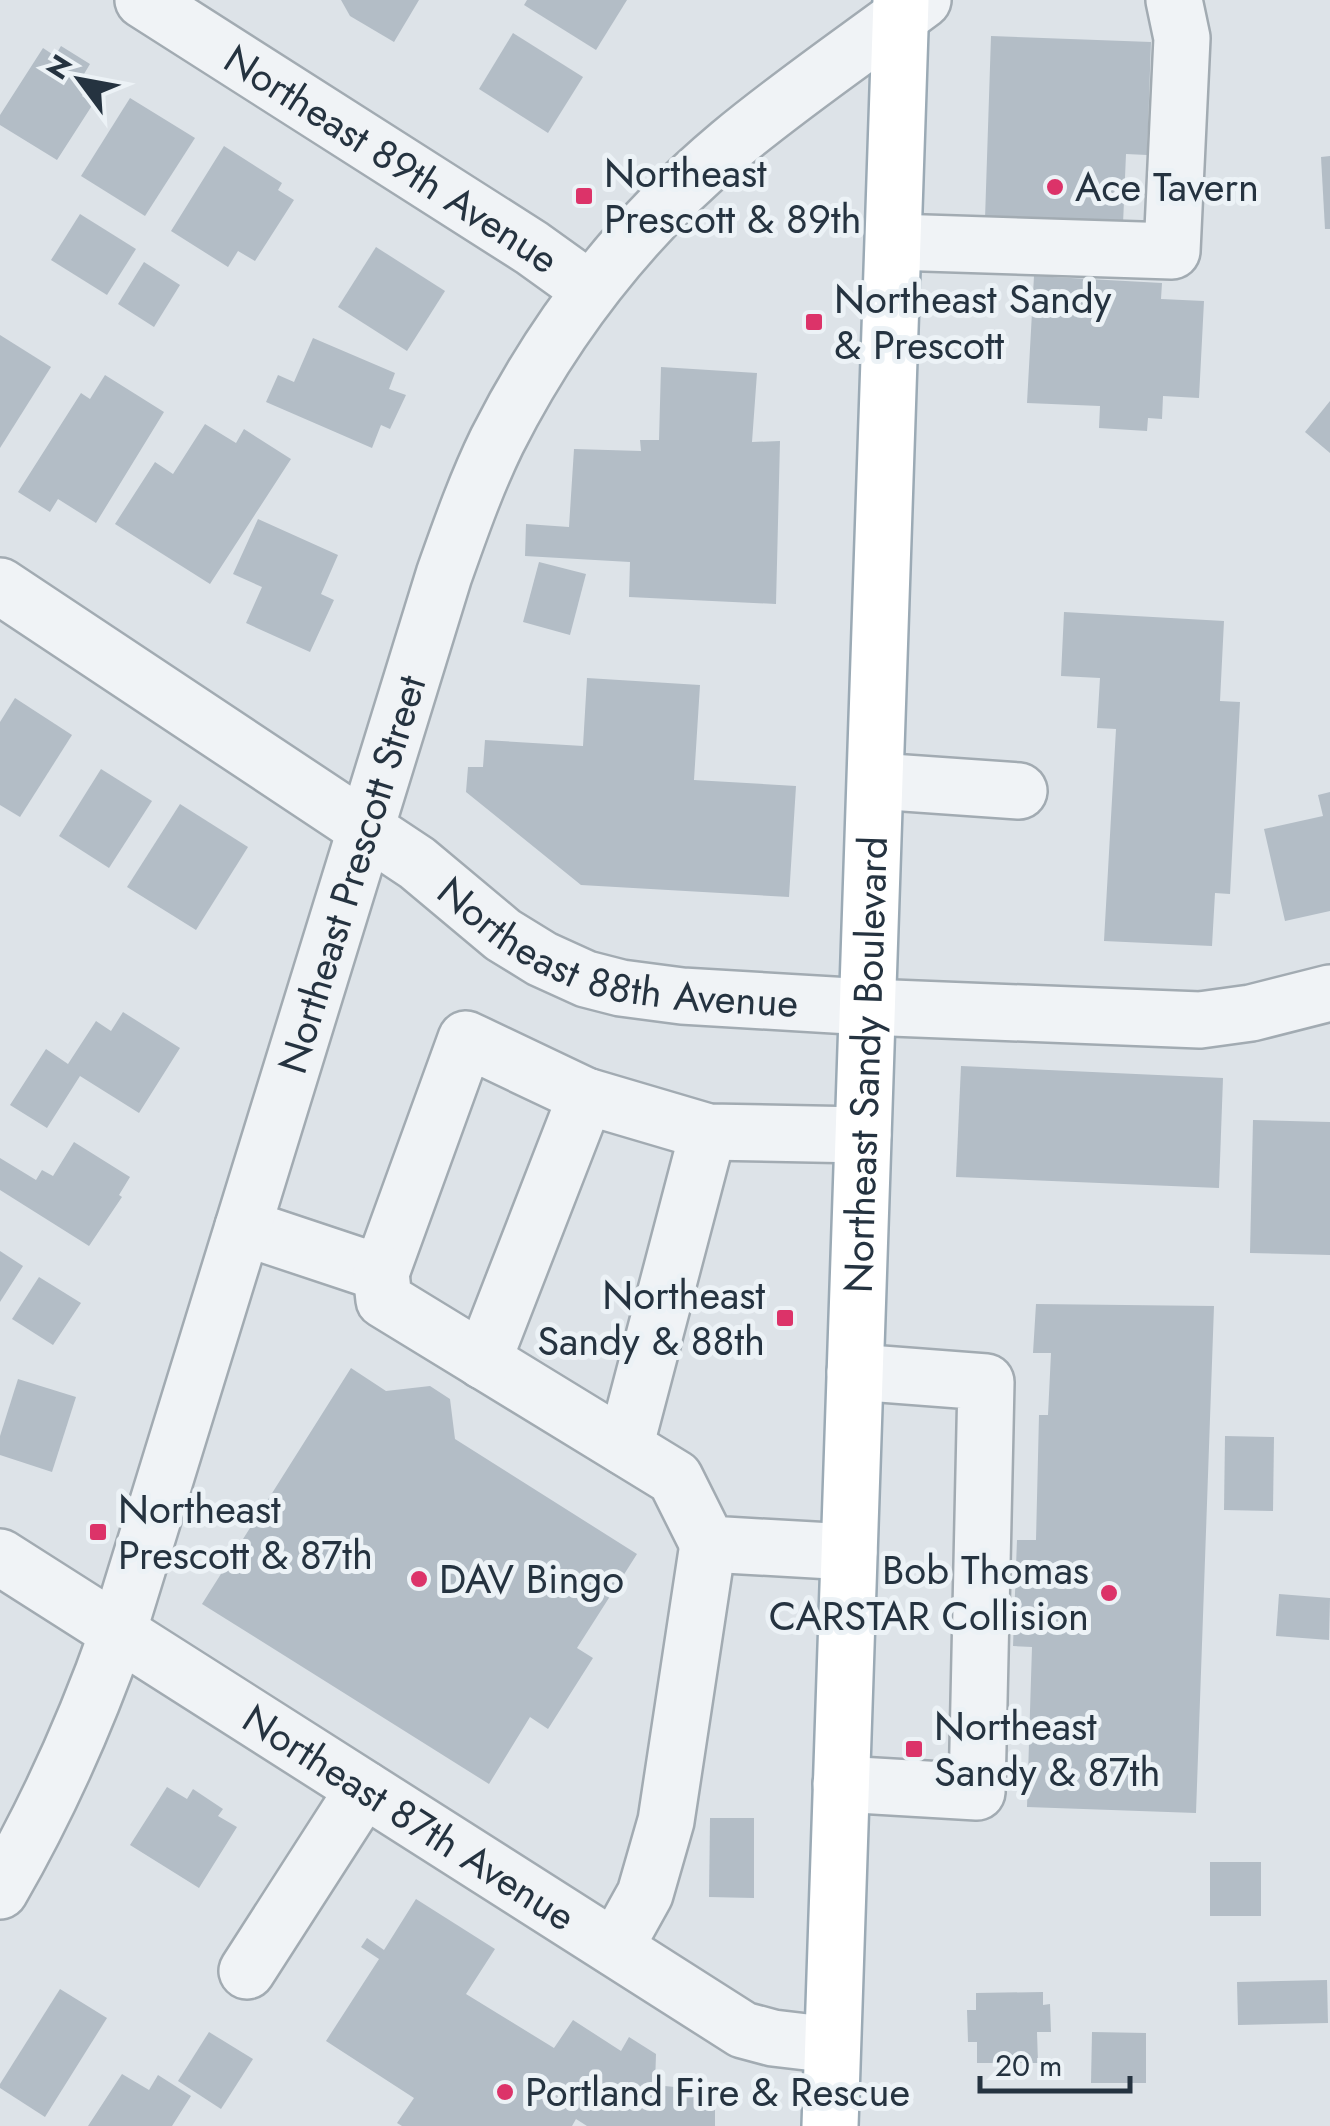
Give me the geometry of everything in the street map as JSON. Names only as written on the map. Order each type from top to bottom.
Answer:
[{"type":"main road","name":"Northeast Sandy Boulevard","points":[[830,2126],[894,242],[908,6]]},
{"type":"street","name":"Northeast 89th Avenue","points":[[143,0],[532,248],[590,290]]},
{"type":"street","points":[[894,242],[1172,251],[1182,38],[1174,0]]},
{"type":"street","name":"Northeast Prescott Street","points":[[0,1891],[75,1748],[118,1632],[444,574],[496,443],[590,290],[650,221],[720,154],[908,6]]},
{"type":"street","name":"Northeast 88th Avenue","points":[[0,586],[417,863],[504,935],[542,960],[586,979],[682,996],[868,1008],[1200,1020],[1252,1014],[1330,992]]},
{"type":"street","points":[[876,781],[1020,791]]},
{"type":"street","points":[[614,1948],[646,1894],[666,1821],[708,1544],[675,1478],[384,1300],[382,1273],[466,1038],[586,1096],[708,1132],[863,1135]]},
{"type":"street","points":[[483,1361],[586,1096]]},
{"type":"street","points":[[625,1448],[708,1132]]},
{"type":"street","points":[[243,1226],[382,1273]]},
{"type":"street","points":[[841,1784],[977,1792],[986,1382],[855,1372]]},
{"type":"street","points":[[708,1544],[849,1552]]},
{"type":"street","name":"Northeast 87th Avenue","points":[[0,1557],[743,2030],[832,2045]]},
{"type":"street","points":[[248,1971],[364,1789]]},
{"type":"building","points":[[341,0],[419,0],[394,42],[350,16]]},
{"type":"building","points":[[527,0],[627,0],[596,50],[524,5]]},
{"type":"building","points":[[513,33],[583,77],[548,133],[479,89]]},
{"type":"building","points":[[991,36],[1151,42],[1147,155],[1126,154],[1123,224],[985,219]]},
{"type":"building","points":[[61,46],[90,64],[84,74],[93,79],[82,96],[93,104],[57,160],[0,125],[0,115],[43,48],[55,56]]},
{"type":"building","points":[[130,98],[195,138],[145,216],[81,176]]},
{"type":"building","points":[[224,146],[282,183],[278,190],[294,200],[255,261],[238,251],[228,267],[171,231]]},
{"type":"building","points":[[1330,156],[1330,229],[1325,229],[1321,157]]},
{"type":"building","points":[[80,214],[136,249],[107,295],[51,260]]},
{"type":"building","points":[[376,247],[445,291],[407,351],[338,307]]},
{"type":"building","points":[[144,262],[180,285],[154,327],[118,304]]},
{"type":"building","points":[[1034,276],[1162,283],[1161,299],[1204,301],[1199,398],[1163,396],[1162,419],[1148,418],[1147,431],[1099,428],[1100,406],[1027,403]]},
{"type":"building","points":[[0,335],[51,367],[0,448]]},
{"type":"building","points":[[313,338],[395,373],[389,389],[406,395],[390,429],[381,425],[372,448],[266,402],[278,375],[294,382]]},
{"type":"building","points":[[661,367],[757,373],[752,442],[780,441],[776,604],[629,597],[630,562],[525,556],[526,524],[569,527],[574,449],[641,451],[640,440],[659,440]]},
{"type":"building","points":[[105,375],[164,412],[96,523],[58,499],[50,512],[18,492],[81,393],[90,399]]},
{"type":"building","points":[[1330,401],[1330,453],[1305,432]]},
{"type":"building","points":[[205,424],[236,443],[244,429],[291,459],[210,584],[115,524],[155,462],[173,474]]},
{"type":"building","points":[[258,519],[338,555],[321,594],[334,600],[310,652],[246,623],[262,587],[233,574]]},
{"type":"building","points":[[539,562],[586,574],[570,635],[523,622]]},
{"type":"building","points":[[1064,612],[1224,621],[1220,701],[1240,702],[1230,894],[1215,893],[1212,946],[1104,941],[1116,729],[1097,728],[1100,678],[1061,676]]},
{"type":"building","points":[[587,678],[700,685],[694,780],[796,786],[789,897],[581,885],[466,792],[468,767],[483,767],[485,740],[583,746]]},
{"type":"building","points":[[15,698],[72,735],[20,817],[0,805],[0,722]]},
{"type":"building","points":[[101,769],[152,801],[109,868],[59,836]]},
{"type":"building","points":[[1330,792],[1330,911],[1285,921],[1264,829],[1323,816],[1318,795]]},
{"type":"building","points":[[180,804],[248,847],[196,930],[127,887]]},
{"type":"building","points":[[123,1012],[180,1048],[139,1113],[80,1076],[47,1128],[10,1105],[46,1049],[68,1064],[96,1021],[111,1031]]},
{"type":"building","points":[[961,1066],[1223,1078],[1219,1188],[956,1177]]},
{"type":"building","points":[[1253,1120],[1330,1122],[1330,1255],[1250,1253]]},
{"type":"building","points":[[74,1142],[130,1177],[119,1195],[122,1197],[89,1246],[0,1190],[0,1158],[36,1180],[42,1170],[53,1176]]},
{"type":"building","points":[[0,1251],[23,1266],[0,1302]]},
{"type":"building","points":[[39,1277],[81,1303],[53,1345],[12,1319]]},
{"type":"building","name":"Bob Thomas CARSTAR Collision","points":[[1036,1304],[1214,1306],[1196,1813],[1027,1807],[1032,1647],[1013,1646],[1017,1540],[1036,1540],[1039,1415],[1048,1415],[1051,1353],[1033,1353]]},
{"type":"building","name":"DAV Bingo","points":[[351,1368],[386,1391],[430,1386],[450,1399],[455,1439],[637,1554],[577,1648],[593,1658],[548,1729],[530,1717],[489,1784],[202,1604]]},
{"type":"building","points":[[18,1379],[76,1397],[52,1472],[0,1455],[0,1436]]},
{"type":"building","points":[[1225,1436],[1274,1437],[1273,1511],[1224,1510]]},
{"type":"building","points":[[1279,1594],[1330,1598],[1329,1640],[1276,1636]]},
{"type":"building","points":[[167,1787],[187,1799],[193,1789],[223,1809],[218,1816],[237,1827],[199,1888],[130,1845]]},
{"type":"building","points":[[710,1818],[754,1818],[754,1898],[709,1897]]},
{"type":"building","points":[[1210,1862],[1261,1862],[1261,1916],[1210,1916]]},
{"type":"building","points":[[416,1899],[495,1949],[466,1994],[554,2048],[573,2020],[621,2051],[629,2037],[656,2054],[655,2085],[704,2090],[703,2106],[715,2107],[715,2126],[587,2126],[576,2119],[572,2126],[397,2123],[414,2098],[326,2041],[379,1959],[361,1947],[367,1938],[384,1950]]},
{"type":"building","points":[[1327,1980],[1328,2023],[1238,2025],[1237,1982]]},
{"type":"building","points":[[60,1989],[107,2018],[45,2117],[0,2088],[0,2084]]},
{"type":"building","points":[[1043,1992],[1043,2005],[1050,2004],[1051,2032],[1037,2032],[1038,2063],[977,2063],[977,2042],[968,2042],[967,2010],[976,2010],[976,1993]]},
{"type":"building","points":[[209,2032],[253,2059],[221,2109],[178,2081]]},
{"type":"building","points":[[1092,2032],[1146,2033],[1146,2083],[1091,2083]]},
{"type":"building","points":[[122,2074],[149,2090],[158,2075],[191,2096],[172,2126],[88,2126]]},
{"type":"place","name":"Ace Tavern","points":[[1055,187]]},
{"type":"place","name":"Northeast Prescott & 89th","points":[[584,196]]},
{"type":"place","name":"Northeast Sandy & Prescott","points":[[814,322]]},
{"type":"place","name":"Northeast Sandy & 88th","points":[[785,1318]]},
{"type":"place","name":"Northeast Prescott & 87th","points":[[98,1532]]},
{"type":"place","name":"DAV Bingo","points":[[419,1579]]},
{"type":"place","name":"Bob Thomas CARSTAR Collision","points":[[1109,1593]]},
{"type":"place","name":"Northeast Sandy & 87th","points":[[914,1749]]},
{"type":"place","name":"Portland Fire & Rescue","points":[[505,2092]]}]
